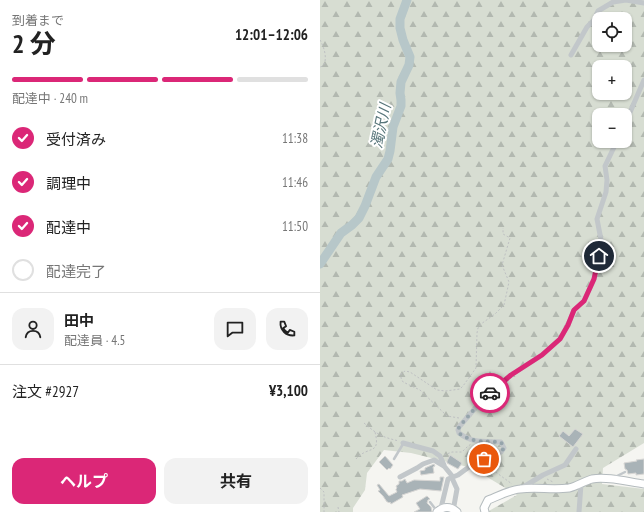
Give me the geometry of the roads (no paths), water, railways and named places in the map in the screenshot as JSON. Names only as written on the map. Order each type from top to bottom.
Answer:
[{"type":"street","points":[[571,54],[587,27],[594,20],[598,11],[613,2],[626,0],[644,3]]},
{"type":"street","points":[[632,108],[644,80]]},
{"type":"street","points":[[438,510],[448,479],[458,475],[476,462],[501,452],[504,448],[501,442],[483,442],[467,438],[459,433],[459,427],[483,399],[511,375],[542,355],[560,339],[574,310],[584,301],[594,279],[602,245],[597,219],[606,192],[607,180],[605,166],[614,148]]},
{"type":"street","points":[[404,442],[434,451],[440,456],[457,489],[454,511]]},
{"type":"street","points":[[485,512],[484,508],[488,500],[519,489],[543,475],[565,465],[576,449]]},
{"type":"street","points":[[400,477],[423,464],[434,460],[444,466]]},
{"type":"street","points":[[519,489],[569,488],[599,478],[644,484]]},
{"type":"street","points":[[579,512],[581,484]]},
{"type":"street","points":[[438,510],[450,507],[454,511]]},
{"type":"lane","points":[[394,459],[404,442]]},
{"type":"lane","points":[[614,480],[614,477],[625,472]]},
{"type":"lane","points":[[430,502],[438,510]]},
{"type":"waterway","name":"濁沢川","points":[[320,264],[341,233],[359,218],[376,177],[388,159],[393,127],[401,106],[401,82],[409,65],[410,57],[400,28],[400,19],[407,0]]}]
